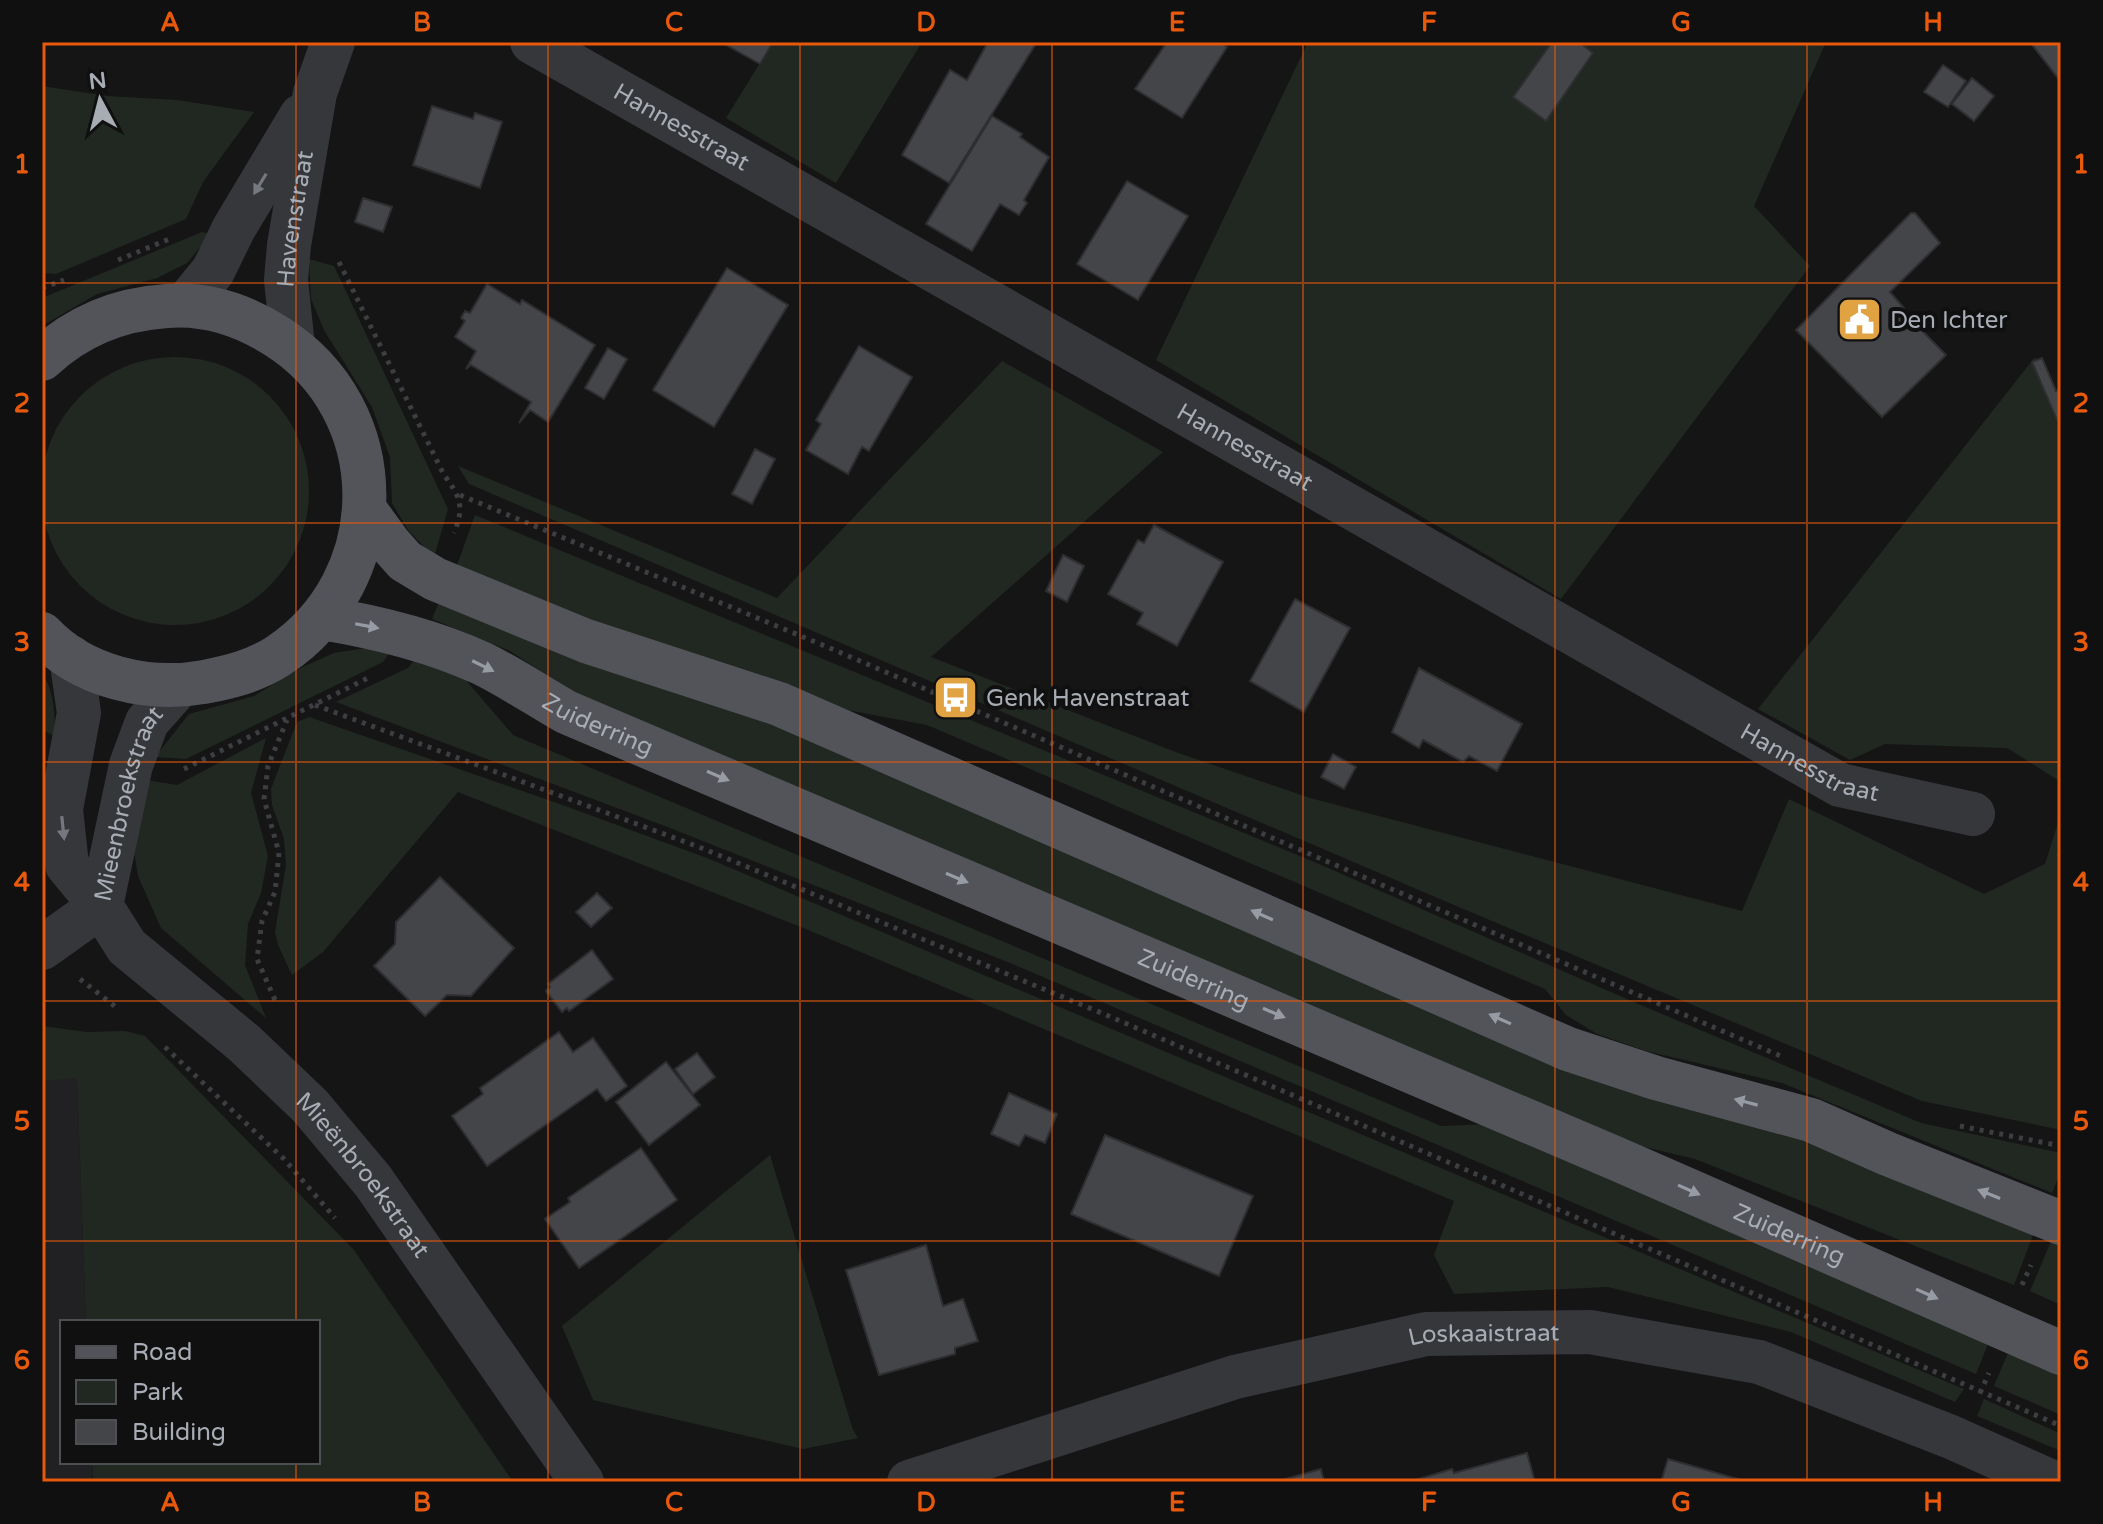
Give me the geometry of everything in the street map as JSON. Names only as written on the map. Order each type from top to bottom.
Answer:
[{"type":"main road","points":[[42,359],[60,342],[98,321],[140,307],[186,304],[213,308],[253,321],[293,346],[325,378],[348,416],[363,465],[365,510],[357,552],[343,586],[322,618],[276,658],[237,676],[178,687],[136,683],[109,676],[56,645]]},
{"type":"main road","points":[[365,510],[405,561],[449,585],[586,641],[779,704],[1568,1049],[1656,1078],[1811,1120],[2061,1223]]},
{"type":"main road","name":"Zuiderring","points":[[322,618],[372,626],[411,637],[482,664],[566,712],[1559,1134],[2061,1353]]},
{"type":"street","name":"Havenstraat","points":[[293,346],[286,280],[289,245],[315,93],[333,42]]},
{"type":"street","name":"Hannesstraat","points":[[532,42],[1840,785],[1973,814]]},
{"type":"street","name":"Havenstraat","points":[[186,304],[213,271],[234,228],[315,93]]},
{"type":"street","name":"Mieenbroekstraat","points":[[56,645],[79,713],[61,809],[67,865],[101,906]]},
{"type":"street","name":"Mieenbroekstraat","points":[[101,906],[131,765],[147,722],[178,687]]},
{"type":"street","points":[[45,946],[101,906]]},
{"type":"street","name":"Mieënbroekstraat","points":[[101,906],[127,947],[244,1043],[310,1106],[373,1181],[582,1482]]},
{"type":"street","name":"Loskaaistraat","points":[[909,1482],[1235,1377],[1411,1337],[1426,1334],[1590,1332],[1759,1362],[1951,1437],[2052,1482]]},
{"type":"path","points":[[109,263],[174,236]]},
{"type":"path","points":[[337,257],[444,475],[460,495],[840,652],[1787,1059]]},
{"type":"path","points":[[42,288],[69,278]]},
{"type":"path","points":[[449,546],[460,519],[460,495]]},
{"type":"path","points":[[175,770],[184,769],[369,677]]},
{"type":"path","points":[[315,705],[742,864],[1104,1014],[2061,1426]]},
{"type":"path","points":[[283,1008],[272,997],[257,959],[262,921],[275,892],[279,853],[264,799],[268,766],[287,719]]},
{"type":"path","points":[[45,946],[78,978],[119,1009]]},
{"type":"path","points":[[161,1044],[284,1159],[337,1220]]},
{"type":"path","points":[[1947,1123],[2061,1146]]},
{"type":"shaded area","points":[[77,1077],[86,1320],[60,1320],[60,1464],[92,1464],[92,1482],[42,1482],[42,1081]]},
{"type":"green space","points":[[773,42],[922,42],[836,183],[726,118]]},
{"type":"green space","points":[[1308,42],[1826,42],[1754,206],[1810,266],[1561,599],[1156,360]]},
{"type":"green space","points":[[42,86],[107,96],[177,100],[254,112],[203,182],[186,219],[56,274],[42,273]]},
{"type":"green space","points":[[202,232],[211,234],[187,263],[157,278],[97,294],[42,326],[42,298]]},
{"type":"green space","points":[[309,259],[334,266],[448,509],[434,557],[408,530],[392,503],[390,457],[372,407],[324,330],[311,299]]},
{"type":"green space","points":[[162,357],[188,357],[226,367],[250,379],[270,396],[287,416],[304,452],[309,491],[304,530],[287,566],[270,586],[250,603],[214,620],[188,625],[162,625],[136,620],[100,603],[71,576],[46,530],[41,504],[41,478],[46,452],[63,416],[90,387],[136,362]]},
{"type":"green space","points":[[2035,357],[2061,423],[2061,782],[2007,748],[1885,744],[1850,760],[1758,709]]},
{"type":"green space","points":[[1002,361],[1163,452],[931,657],[1181,754],[1310,798],[1742,911],[1789,799],[1984,894],[2045,864],[2057,826],[2061,785],[2061,1130],[1922,1101],[1454,905],[469,484],[458,466],[777,598]]},
{"type":"green space","points":[[475,515],[1319,864],[1629,1000],[1921,1123],[2061,1153],[2061,1171],[2052,1193],[1782,1083],[1646,1051],[1597,1034],[1566,1015],[1545,989],[927,725],[826,706],[575,619],[456,568]]},
{"type":"green space","points":[[440,600],[695,691],[2036,1227],[2014,1285],[1695,1159],[1628,1143],[577,695],[510,651],[432,619]]},
{"type":"green space","points":[[372,647],[390,652],[383,662],[186,759],[155,757],[189,714],[254,696],[296,670],[334,653]]},
{"type":"green space","points":[[416,658],[465,679],[513,735],[1441,1126],[1490,1124],[1992,1334],[1976,1374],[1015,965],[670,828],[336,702],[408,668]]},
{"type":"green space","points":[[42,673],[51,695],[55,736],[42,730]]},
{"type":"green space","points":[[309,717],[707,858],[1964,1389],[1955,1402],[1791,1332],[1608,1287],[1454,1294],[1434,1255],[1454,1201],[801,927],[458,792],[323,952],[292,975],[275,932],[286,865],[284,839],[272,805],[271,789],[297,722]]},
{"type":"green space","points":[[266,738],[251,793],[268,856],[261,893],[248,924],[245,965],[266,1018],[161,928],[138,876],[131,833],[146,780],[177,785]]},
{"type":"green space","points":[[42,1026],[87,1032],[125,1031],[145,1036],[354,1250],[513,1482],[93,1482],[92,1464],[320,1464],[320,1320],[86,1320],[77,1078],[42,1081]]},
{"type":"green space","points":[[770,1155],[858,1438],[803,1449],[593,1400],[562,1326]]},
{"type":"green space","points":[[2054,1234],[2061,1237],[2061,1305],[2030,1291]]},
{"type":"green space","points":[[2010,1348],[2061,1370],[2061,1415],[1994,1386]]},
{"type":"green space","points":[[1984,1399],[2061,1434],[2061,1451],[1977,1416]]},
{"type":"building","points":[[721,42],[773,42],[760,64]]},
{"type":"building","points":[[988,42],[1037,42],[949,183],[902,155],[950,70],[967,80]]},
{"type":"building","points":[[1167,42],[1219,42],[1227,47],[1182,118],[1135,89]]},
{"type":"building","points":[[1552,42],[1579,42],[1593,53],[1546,121],[1513,97]]},
{"type":"building","points":[[2030,42],[2061,42],[2061,82]]},
{"type":"building","points":[[1943,65],[1966,81],[1948,107],[1924,92]]},
{"type":"building","points":[[1972,78],[1994,96],[1974,121],[1952,104]]},
{"type":"building","points":[[432,106],[473,119],[475,113],[502,122],[480,188],[413,165]]},
{"type":"building","points":[[992,116],[1022,134],[1020,137],[1049,157],[1024,200],[1027,203],[1019,215],[1000,204],[972,251],[926,224]]},
{"type":"building","points":[[1127,181],[1188,216],[1138,300],[1077,264]]},
{"type":"building","points":[[363,198],[392,207],[383,232],[355,222]]},
{"type":"building","name":"Den Ichter","points":[[1911,213],[1915,213],[1940,243],[1890,292],[1904,308],[1902,310],[1946,355],[1882,417],[1796,330]]},
{"type":"building","points":[[727,268],[788,305],[714,427],[653,390]]},
{"type":"building","points":[[487,284],[520,304],[522,300],[595,345],[548,422],[530,410],[519,423],[531,402],[471,365],[466,369],[476,351],[455,337],[465,321],[461,318],[465,311],[470,313]]},
{"type":"building","points":[[859,346],[912,377],[869,451],[862,447],[848,474],[806,450],[821,424],[816,420]]},
{"type":"building","points":[[608,348],[627,359],[604,399],[585,388]]},
{"type":"building","points":[[2042,358],[2056,391],[2061,389],[2061,418],[2057,420],[2032,362]]},
{"type":"building","points":[[755,449],[775,459],[752,504],[732,494]]},
{"type":"building","points":[[1154,525],[1223,562],[1177,646],[1137,624],[1143,613],[1108,594],[1138,540],[1144,543]]},
{"type":"building","points":[[1063,555],[1084,566],[1067,602],[1046,591]]},
{"type":"building","points":[[1295,599],[1350,628],[1304,712],[1250,681]]},
{"type":"building","points":[[1419,668],[1522,724],[1497,771],[1469,756],[1463,762],[1423,740],[1419,748],[1392,732]]},
{"type":"building","points":[[1333,754],[1356,767],[1344,789],[1321,777]]},
{"type":"building","points":[[440,877],[514,948],[471,996],[447,995],[425,1016],[374,966],[395,944],[396,922]]},
{"type":"building","points":[[597,893],[612,908],[591,927],[576,912]]},
{"type":"building","points":[[592,950],[613,979],[569,1011],[567,1008],[562,1012],[546,991],[550,987],[548,984]]},
{"type":"building","points":[[559,1032],[573,1052],[593,1038],[627,1086],[606,1101],[597,1089],[487,1166],[452,1116],[483,1094],[480,1088]]},
{"type":"building","points":[[697,1053],[715,1077],[693,1094],[675,1069]]},
{"type":"building","points":[[666,1062],[700,1105],[649,1145],[616,1102]]},
{"type":"building","points":[[1009,1093],[1057,1114],[1045,1143],[1025,1135],[1019,1146],[991,1134]]},
{"type":"building","points":[[1105,1135],[1253,1196],[1219,1276],[1071,1214]]},
{"type":"building","points":[[641,1148],[677,1200],[579,1268],[545,1219],[570,1202],[568,1198]]},
{"type":"building","points":[[926,1245],[943,1306],[963,1299],[978,1341],[955,1348],[955,1354],[879,1375],[846,1270]]},
{"type":"building","points":[[1527,1453],[1535,1482],[1409,1482],[1452,1469],[1454,1473]]},
{"type":"building","points":[[1668,1459],[1748,1482],[1661,1482]]},
{"type":"building","points":[[1321,1469],[1324,1482],[1275,1482]]},
{"type":"place","name":"Den Ichter","points":[[1859,320]]},
{"type":"place","name":"Genk Havenstraat","points":[[955,698]]}]
